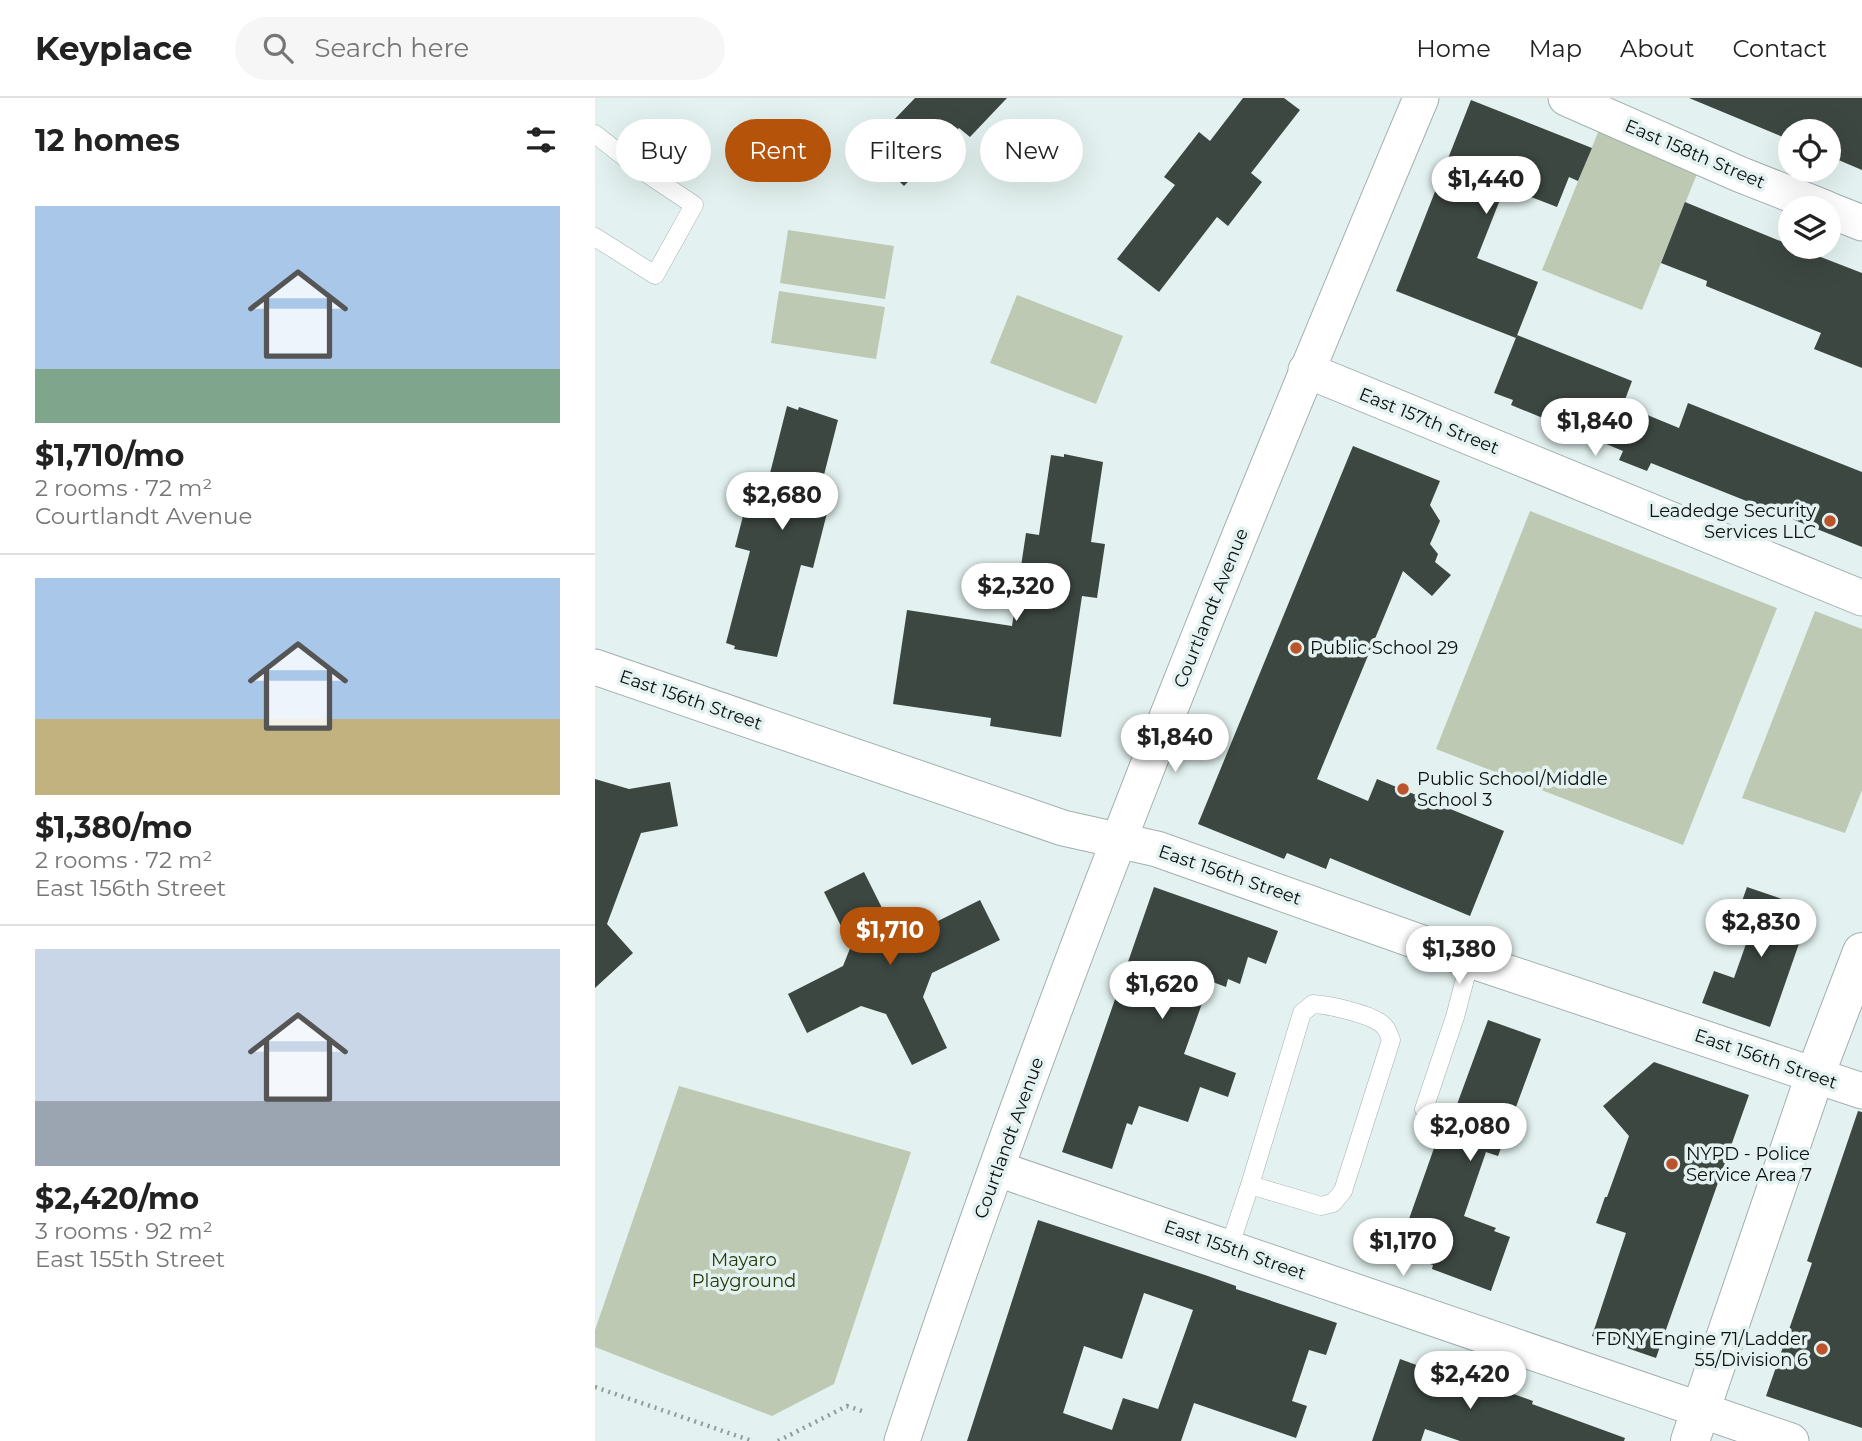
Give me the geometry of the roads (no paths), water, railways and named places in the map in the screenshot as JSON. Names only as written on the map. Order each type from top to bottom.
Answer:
[{"type":"main road","points":[[1695,1425],[1815,1075],[1862,952]]},
{"type":"street","name":"Courtlandt Avenue","points":[[902,1441],[1117,842],[1306,370],[1421,98]]},
{"type":"street","name":"East 158th Street","points":[[1566,98],[1794,196]]},
{"type":"street","name":"East 158th Street","points":[[1841,215],[1862,223]]},
{"type":"street","name":"East 157th Street","points":[[1306,370],[1862,598]]},
{"type":"street","name":"East 156th Street","points":[[595,667],[1050,823],[1117,842],[1157,849],[1470,960],[1862,1091]]},
{"type":"street","name":"East 155th Street","points":[[998,1169],[1229,1248],[1695,1425],[1791,1441]]},
{"type":"lane","points":[[595,134],[637,167],[694,205],[655,275],[595,237]]},
{"type":"lane","points":[[1424,1109],[1455,1017],[1470,960]]},
{"type":"lane","points":[[1229,1248],[1302,1013],[1313,1004],[1325,1005],[1377,1020],[1387,1028],[1391,1040],[1343,1191],[1333,1203],[1321,1206],[1250,1185]]},
{"type":"place","name":"Leadedge Security Services LLC","points":[[1830,521]]},
{"type":"place","name":"Public School 29","points":[[1296,648]]},
{"type":"place","name":"Public School/Middle School 3","points":[[1403,789]]},
{"type":"place","name":"NYPD - Police Service Area 7","points":[[1672,1164]]},
{"type":"place","name":"FDNY Engine 71/Ladder 55/Division 6","points":[[1822,1349]]},
{"type":"park label","name":"Mayaro Playground","points":[[744,1270]]}]
